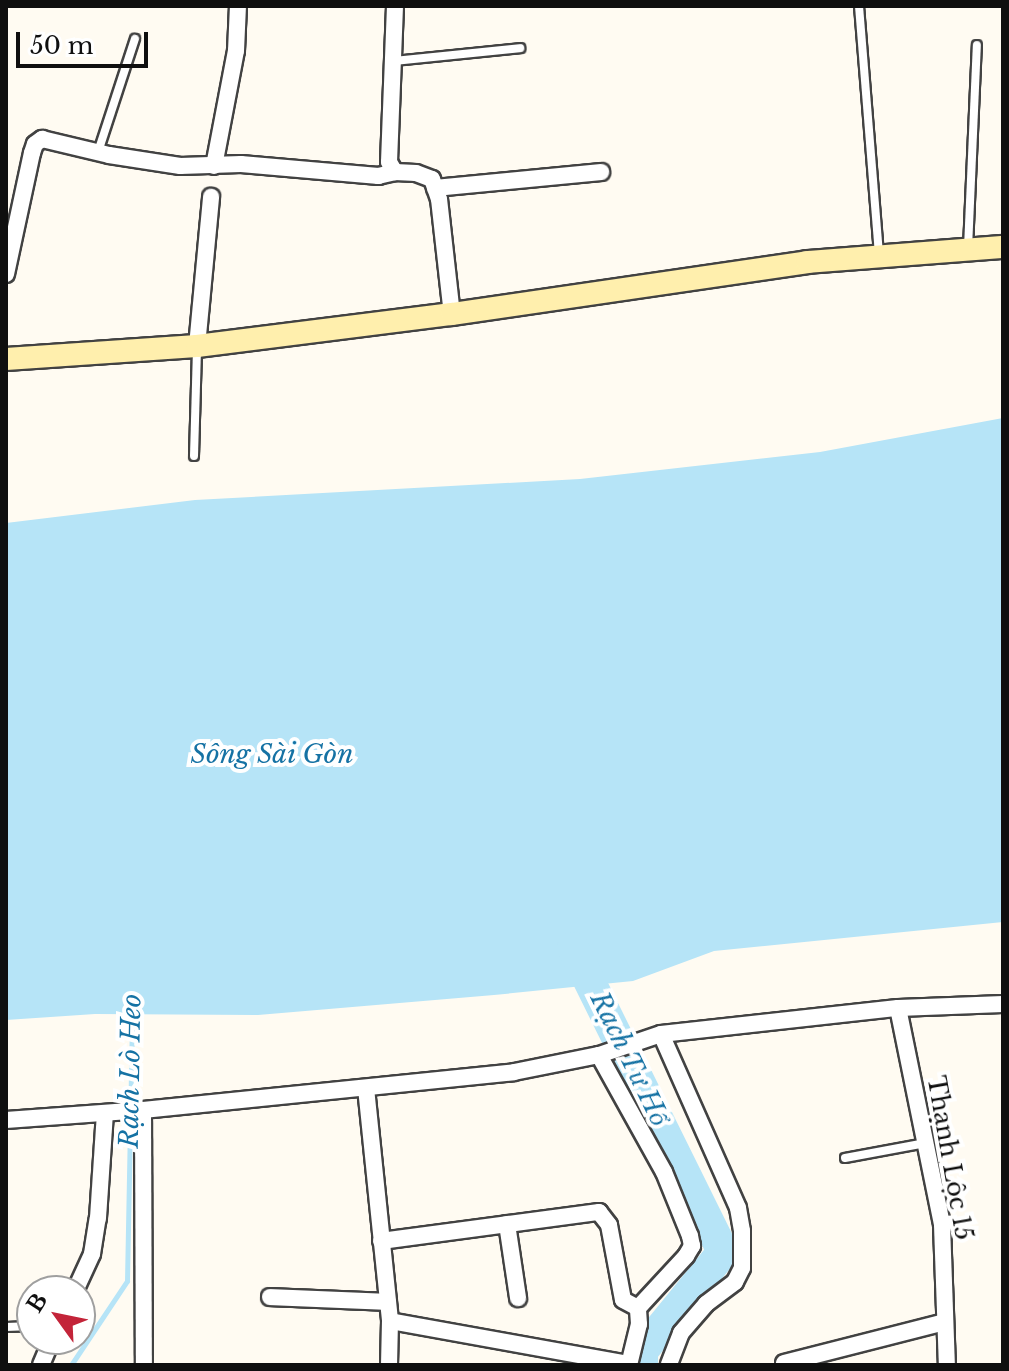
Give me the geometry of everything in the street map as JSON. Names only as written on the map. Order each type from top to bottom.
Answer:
[{"type":"street","points":[[214,166],[236,51],[238,6]]},
{"type":"street","points":[[395,6],[389,162],[395,172]]},
{"type":"street","points":[[6,274],[35,144],[42,139],[180,166],[241,164],[378,176],[395,172],[416,173],[432,179],[452,314]]},
{"type":"street","points":[[435,188],[601,172]]},
{"type":"street","points":[[197,346],[211,197]]},
{"type":"street","points":[[6,359],[197,346],[452,314],[682,278],[879,256],[1003,247]]},
{"type":"street","points":[[6,1120],[142,1110],[514,1072],[605,1053],[655,1036],[898,1008],[1003,1004]]},
{"type":"street","name":"Thạnh Lộc 15","points":[[898,1008],[942,1225],[947,1365]]},
{"type":"street","points":[[655,1036],[738,1208],[742,1231],[742,1268],[735,1282],[706,1304],[681,1333],[669,1365]]},
{"type":"street","points":[[605,1053],[664,1172],[692,1246],[665,1284],[638,1308]]},
{"type":"street","points":[[366,1088],[390,1321],[389,1365]]},
{"type":"street","points":[[142,1110],[144,1365]]},
{"type":"street","points":[[82,1275],[92,1254],[111,1112]]},
{"type":"street","points":[[381,1241],[599,1212],[609,1225],[623,1300],[638,1308]]},
{"type":"street","points":[[507,1224],[518,1298]]},
{"type":"street","points":[[270,1297],[388,1302]]},
{"type":"street","points":[[390,1321],[629,1365],[639,1324],[638,1308]]},
{"type":"street","points":[[784,1363],[945,1322]]},
{"type":"lane","points":[[859,6],[879,256]]},
{"type":"lane","points":[[98,152],[135,39]]},
{"type":"lane","points":[[968,249],[977,45]]},
{"type":"lane","points":[[393,61],[520,48]]},
{"type":"lane","points":[[194,456],[197,346]]},
{"type":"lane","points":[[845,1158],[926,1143]]},
{"type":"water","name":"Sông Sài Gòn","points":[[1003,418],[1003,922],[714,951],[633,981],[494,995],[258,1015],[95,1014],[6,1020],[6,523],[195,500],[580,479],[820,452]]},
{"type":"waterway","name":"Rạch Tư Hổ","points":[[573,948],[723,1252],[642,1351],[642,1365]]},
{"type":"waterway","name":"Rạch Lò Heo","points":[[71,1365],[127,1281],[132,1009]]}]
